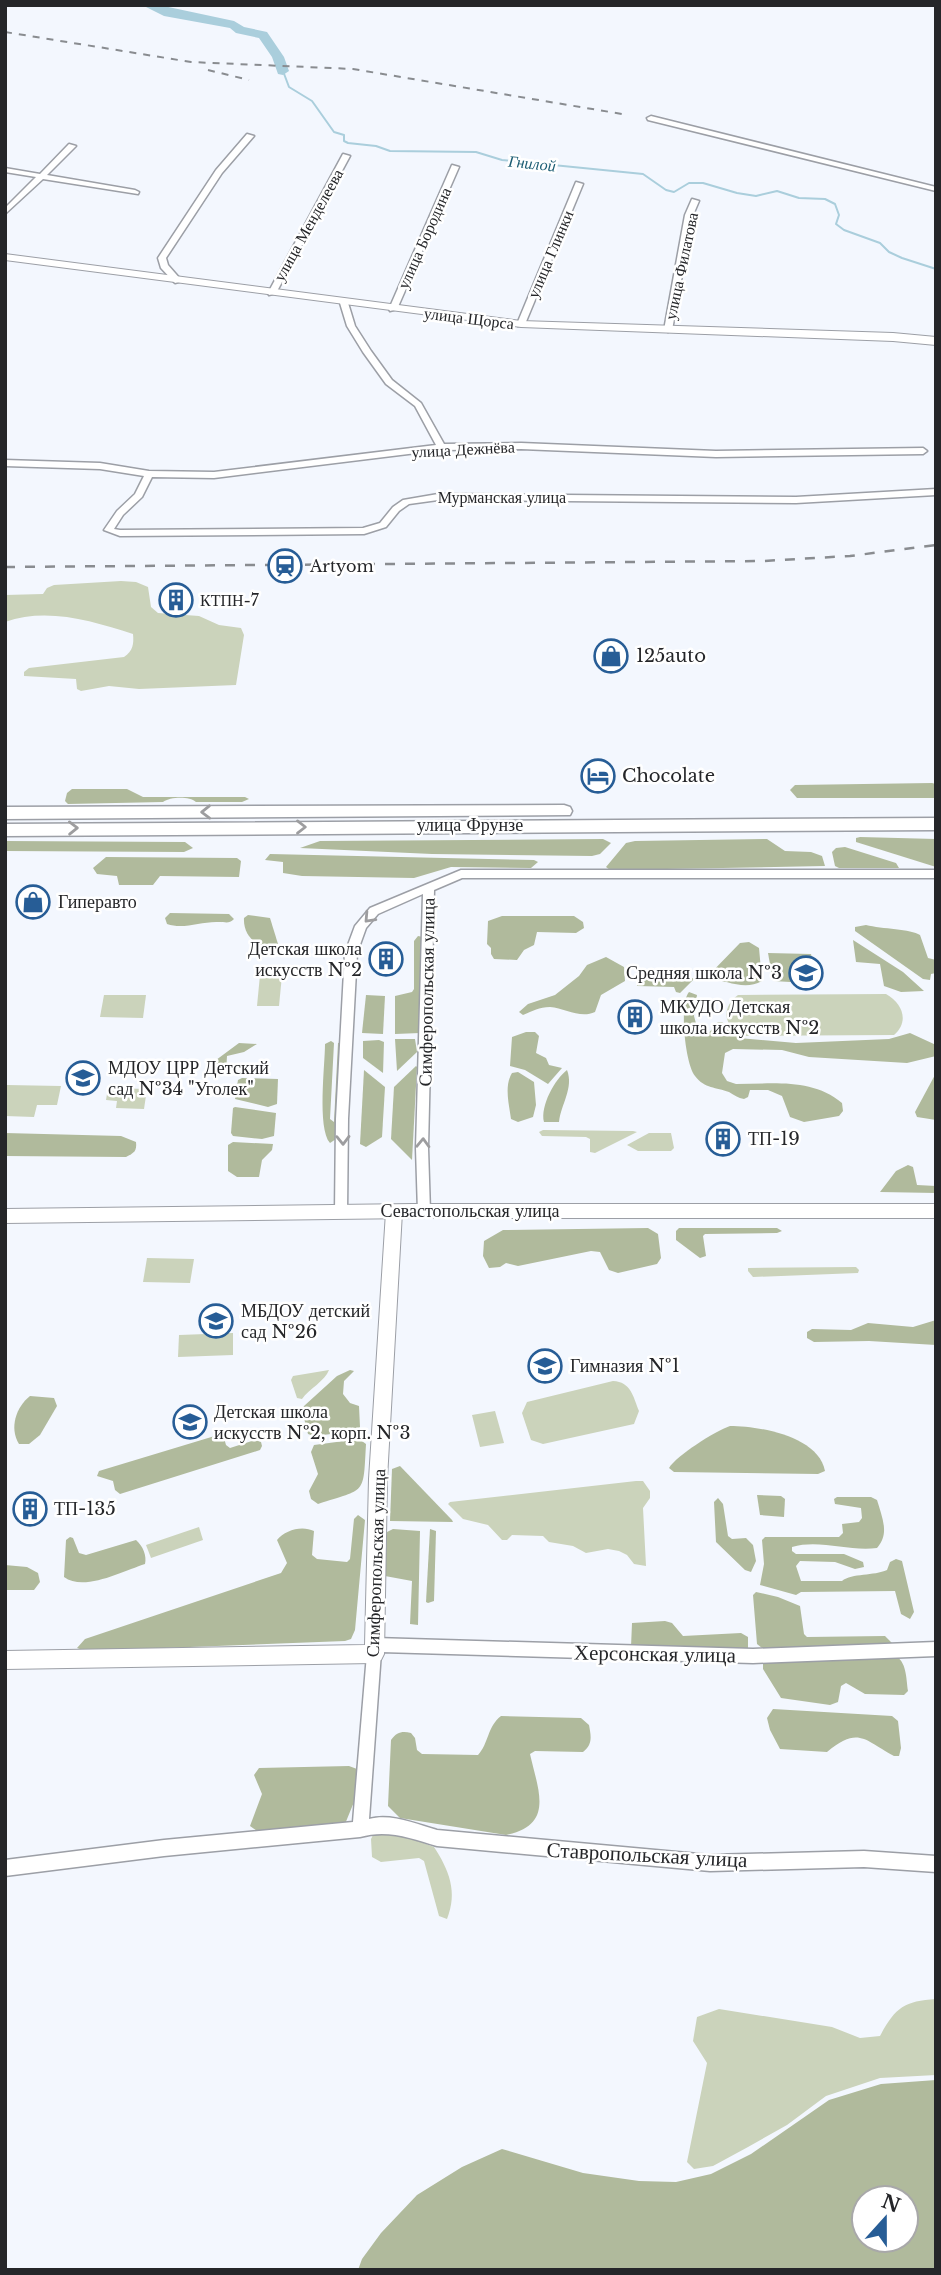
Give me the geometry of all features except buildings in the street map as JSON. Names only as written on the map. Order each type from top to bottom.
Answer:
[{"type":"main road","name":"улица Щорса","points":[[5,257],[521,324],[818,334],[936,341]]},
{"type":"main road","name":"улица Фрунзе","points":[[5,813],[936,811]]},
{"type":"main road","name":"улица Фрунзе","points":[[5,830],[936,824]]},
{"type":"main road","name":"Севастопольская улица","points":[[5,1216],[341,1212],[936,1211]]},
{"type":"street","points":[[651,118],[936,189]]},
{"type":"street","points":[[178,281],[164,266],[162,258],[219,172],[250,136]]},
{"type":"street","points":[[5,212],[72,146]]},
{"type":"street","name":"улица Менделеева","points":[[272,293],[346,156]]},
{"type":"street","name":"улица Бородина","points":[[393,309],[455,167]]},
{"type":"street","points":[[5,170],[135,192]]},
{"type":"street","name":"улица Глинки","points":[[521,324],[579,184]]},
{"type":"street","name":"улица Филатова","points":[[668,330],[689,215],[695,201]]},
{"type":"street","points":[[344,303],[351,326],[367,352],[389,382],[418,405],[440,447]]},
{"type":"street","name":"улица Дежнёва","points":[[5,463],[100,466],[149,474],[241,473],[440,447],[521,446],[716,454],[923,451]]},
{"type":"street","name":"Мурманская улица","points":[[149,474],[139,495],[120,513],[109,530],[120,533],[364,531],[383,525],[396,509],[416,498],[463,495],[710,500],[806,499],[936,492]]},
{"type":"street","points":[[429,889],[461,874],[936,874]]},
{"type":"street","name":"Симферопольская улица","points":[[341,1212],[346,1039],[354,941],[361,926],[374,911],[429,889],[422,1149],[424,1212]]},
{"type":"street","name":"Симферопольская улица","points":[[360,1829],[374,1650],[379,1466],[394,1212]]},
{"type":"street","name":"Херсонская улица","points":[[5,1660],[374,1650],[753,1656],[936,1649]]},
{"type":"street","name":"Ставропольская улица","points":[[5,1868],[164,1848],[360,1829],[374,1825],[400,1827],[449,1839],[710,1863],[864,1859],[936,1864]]},
{"type":"green space","points":[[136,582],[148,587],[151,607],[158,613],[199,616],[219,625],[241,628],[244,635],[236,685],[139,689],[109,686],[81,691],[77,689],[76,679],[24,676],[24,672],[29,668],[124,657],[132,647],[133,634],[86,621],[53,616],[5,622],[5,595],[43,594],[47,588],[54,585]]},
{"type":"green space","points":[[936,784],[936,798],[797,798],[790,790],[795,785]]},
{"type":"green space","points":[[72,789],[127,789],[143,797],[249,799],[242,802],[196,802],[180,798],[163,802],[68,804],[65,801],[67,793]]},
{"type":"green space","points":[[856,838],[936,839],[936,867],[856,842]]},
{"type":"green space","points":[[603,839],[611,843],[600,854],[592,856],[432,854],[300,848],[320,841]]},
{"type":"green space","points":[[767,839],[785,851],[811,852],[822,856],[825,866],[610,870],[606,867],[626,843],[635,841]]},
{"type":"green space","points":[[5,841],[185,842],[193,848],[184,852],[5,851]]},
{"type":"green space","points":[[845,847],[896,863],[899,868],[839,868],[835,866],[832,852],[836,848]]},
{"type":"green space","points":[[270,854],[538,862],[531,868],[451,867],[414,878],[302,876],[283,873],[283,862],[265,860]]},
{"type":"green space","points":[[106,857],[237,858],[241,861],[239,877],[160,876],[153,885],[119,885],[117,876],[97,874],[93,868]]},
{"type":"green space","points":[[170,913],[229,914],[234,919],[231,922],[173,926],[167,924],[165,918]]},
{"type":"green space","points":[[248,915],[270,918],[278,944],[265,946],[254,941],[244,925],[244,918]]},
{"type":"green space","points":[[502,916],[574,916],[583,922],[584,928],[576,933],[537,932],[534,945],[524,950],[517,960],[494,959],[487,944],[488,921]]},
{"type":"green space","points":[[866,925],[910,931],[920,935],[928,958],[936,960],[936,973],[931,974],[930,980],[923,979],[855,931],[855,927]]},
{"type":"green space","points":[[418,936],[423,937],[420,1033],[395,1034],[395,996],[412,992],[414,989],[414,941]]},
{"type":"green space","points":[[853,940],[903,972],[924,991],[901,992],[884,986],[880,964],[856,962]]},
{"type":"green space","points":[[749,942],[759,948],[762,981],[742,985],[707,977],[740,943]]},
{"type":"green space","points":[[768,953],[811,954],[817,976],[815,980],[807,983],[773,981]]},
{"type":"green space","points":[[606,957],[624,967],[625,981],[601,995],[595,1012],[578,1014],[550,1007],[539,1008],[523,1015],[519,1012],[528,1004],[555,995],[579,976],[587,965]]},
{"type":"green space","points":[[676,968],[694,979],[680,993],[676,992],[674,987],[637,986],[638,972],[669,973]]},
{"type":"green space","points":[[260,975],[282,975],[279,1006],[257,1006]]},
{"type":"green space","points":[[689,992],[697,995],[694,1016],[698,1031],[707,1035],[718,1022],[722,1022],[739,1038],[796,1043],[889,1039],[910,1033],[936,1045],[936,1056],[907,1063],[809,1057],[782,1050],[733,1049],[725,1053],[722,1073],[727,1081],[736,1084],[778,1083],[805,1086],[818,1089],[842,1103],[843,1111],[839,1116],[804,1122],[790,1117],[782,1096],[768,1090],[750,1090],[748,1097],[744,1099],[707,1085],[695,1076],[688,1059],[684,1034],[684,1008]]},
{"type":"green space","points":[[886,994],[900,1007],[903,1018],[894,1035],[743,1036],[732,1027],[727,1017],[732,1000],[738,995]]},
{"type":"green space","points":[[104,995],[146,995],[143,1018],[100,1017]]},
{"type":"green space","points":[[366,995],[385,996],[383,1034],[362,1033]]},
{"type":"green space","points":[[535,1032],[539,1036],[536,1053],[546,1058],[549,1065],[562,1068],[548,1084],[525,1070],[510,1066],[512,1037]]},
{"type":"green space","points":[[395,1039],[415,1039],[417,1052],[397,1071]]},
{"type":"green space","points":[[331,1041],[334,1043],[330,1119],[334,1122],[338,1043],[343,1042],[336,1139],[330,1143],[324,1124],[323,1096],[325,1044]]},
{"type":"green space","points":[[363,1041],[384,1042],[383,1073],[363,1058]]},
{"type":"green space","points":[[239,1043],[257,1044],[244,1052],[227,1056],[226,1072],[210,1071],[212,1063]]},
{"type":"green space","points":[[416,1066],[412,1160],[391,1139],[394,1087]]},
{"type":"green space","points":[[364,1070],[385,1087],[382,1137],[366,1147],[360,1144]]},
{"type":"green space","points":[[567,1070],[568,1090],[559,1122],[544,1122],[544,1108],[550,1093]]},
{"type":"green space","points":[[518,1072],[534,1082],[536,1105],[533,1117],[518,1122],[511,1119],[508,1089],[512,1073]]},
{"type":"green space","points":[[936,1073],[936,1120],[917,1117],[915,1112]]},
{"type":"green space","points":[[278,1079],[277,1104],[268,1107],[235,1099],[238,1080]]},
{"type":"green space","points":[[7,1085],[61,1086],[57,1105],[37,1105],[34,1117],[5,1116]]},
{"type":"green space","points":[[108,1088],[147,1089],[144,1109],[116,1108],[117,1101],[106,1100]]},
{"type":"green space","points":[[235,1107],[276,1113],[274,1136],[262,1139],[233,1136],[231,1133]]},
{"type":"green space","points":[[539,1132],[637,1132],[595,1153],[590,1152],[590,1139],[586,1137],[542,1136]]},
{"type":"green space","points":[[5,1133],[121,1136],[136,1142],[136,1148],[126,1157],[5,1156]]},
{"type":"green space","points":[[649,1133],[671,1133],[674,1148],[671,1151],[638,1151],[627,1145]]},
{"type":"green space","points":[[233,1142],[273,1144],[272,1150],[262,1160],[259,1177],[237,1177],[228,1171],[228,1145]]},
{"type":"green space","points":[[908,1165],[913,1167],[917,1185],[936,1186],[936,1193],[880,1192],[896,1171]]},
{"type":"green space","points":[[648,1228],[658,1234],[661,1258],[657,1264],[618,1273],[609,1270],[600,1252],[591,1251],[518,1266],[506,1263],[500,1267],[489,1268],[483,1256],[484,1241],[503,1230]]},
{"type":"green space","points":[[679,1228],[777,1228],[782,1231],[705,1234],[706,1256],[700,1258],[676,1240],[676,1231]]},
{"type":"green space","points":[[147,1258],[194,1259],[190,1283],[143,1282]]},
{"type":"green space","points":[[856,1267],[858,1273],[753,1277],[748,1271],[748,1268]]},
{"type":"green space","points":[[936,1320],[936,1345],[869,1341],[814,1342],[807,1338],[807,1332],[812,1329],[851,1330],[868,1323],[913,1327]]},
{"type":"green space","points":[[233,1333],[233,1355],[178,1357],[179,1335]]},
{"type":"green space","points":[[329,1370],[302,1399],[297,1398],[291,1380],[293,1376]]},
{"type":"green space","points":[[354,1371],[344,1381],[343,1394],[350,1403],[359,1406],[360,1427],[357,1431],[314,1436],[308,1434],[302,1410],[304,1406],[337,1376]]},
{"type":"green space","points":[[613,1381],[624,1384],[633,1395],[639,1411],[634,1424],[543,1444],[531,1440],[522,1413],[527,1402]]},
{"type":"green space","points":[[30,1396],[54,1398],[57,1406],[40,1435],[29,1444],[19,1444],[14,1425],[21,1406]]},
{"type":"green space","points":[[495,1411],[504,1443],[480,1447],[472,1415]]},
{"type":"green space","points":[[730,1426],[771,1431],[800,1441],[820,1459],[825,1471],[818,1474],[674,1472],[669,1468],[697,1444]]},
{"type":"green space","points":[[218,1435],[224,1438],[230,1448],[255,1440],[261,1442],[262,1446],[260,1450],[120,1494],[115,1490],[113,1481],[97,1476],[99,1471]]},
{"type":"green space","points":[[359,1439],[366,1444],[364,1473],[359,1488],[318,1504],[311,1499],[309,1491],[318,1474],[311,1452],[314,1445]]},
{"type":"green space","points":[[400,1466],[453,1522],[390,1521],[392,1469]]},
{"type":"green space","points":[[643,1481],[650,1491],[650,1498],[643,1508],[646,1566],[634,1564],[627,1555],[619,1551],[608,1549],[586,1553],[573,1546],[549,1542],[543,1536],[512,1535],[507,1540],[502,1540],[488,1525],[463,1519],[448,1504],[450,1502]]},
{"type":"green space","points":[[757,1495],[781,1496],[785,1499],[784,1517],[760,1515]]},
{"type":"green space","points":[[871,1497],[877,1500],[884,1525],[881,1543],[877,1548],[867,1549],[813,1544],[792,1547],[796,1554],[844,1554],[863,1562],[864,1567],[855,1569],[835,1562],[800,1561],[796,1566],[801,1581],[842,1581],[882,1572],[887,1570],[890,1562],[896,1559],[902,1561],[914,1612],[910,1619],[901,1614],[895,1591],[801,1592],[796,1595],[760,1585],[764,1564],[762,1540],[765,1537],[839,1537],[843,1533],[842,1524],[859,1522],[862,1518],[861,1508],[835,1504],[834,1499]]},
{"type":"green space","points":[[718,1498],[723,1504],[728,1536],[732,1539],[746,1538],[753,1545],[756,1561],[751,1572],[745,1570],[716,1542],[714,1502]]},
{"type":"green space","points":[[358,1515],[365,1520],[355,1630],[351,1639],[85,1651],[77,1648],[85,1639],[281,1573],[287,1563],[277,1540],[294,1530],[304,1528],[314,1531],[312,1555],[317,1559],[347,1562],[350,1559],[354,1519]]},
{"type":"green space","points":[[199,1527],[203,1540],[151,1558],[146,1545]]},
{"type":"green space","points":[[393,1529],[420,1531],[418,1625],[410,1624],[412,1581],[385,1576],[387,1532]]},
{"type":"green space","points":[[430,1529],[436,1531],[434,1601],[428,1603],[426,1602]]},
{"type":"green space","points":[[73,1538],[79,1553],[86,1555],[136,1540],[144,1551],[145,1564],[104,1579],[72,1581],[64,1577],[66,1540]]},
{"type":"green space","points":[[5,1565],[27,1567],[38,1573],[40,1582],[34,1590],[5,1590]]},
{"type":"green space","points":[[756,1592],[800,1606],[804,1634],[807,1637],[885,1636],[892,1643],[889,1647],[762,1648],[757,1644],[753,1595]]},
{"type":"green space","points":[[632,1623],[672,1623],[683,1636],[741,1633],[748,1637],[748,1651],[631,1647]]},
{"type":"green space","points":[[894,1655],[905,1670],[908,1691],[904,1695],[865,1694],[846,1683],[841,1686],[838,1702],[830,1705],[781,1698],[763,1669],[763,1663],[767,1660]]},
{"type":"green space","points":[[773,1709],[892,1716],[898,1721],[901,1748],[899,1756],[894,1756],[861,1738],[847,1739],[827,1752],[780,1749],[767,1718]]},
{"type":"green space","points":[[501,1716],[581,1718],[589,1725],[590,1743],[583,1752],[535,1751],[530,1754],[539,1793],[537,1814],[532,1823],[506,1835],[400,1818],[388,1806],[391,1740],[395,1735],[402,1732],[411,1733],[415,1738],[417,1750],[422,1754],[478,1755],[493,1725]]},
{"type":"green space","points":[[349,1766],[357,1769],[354,1802],[345,1824],[260,1833],[250,1826],[262,1794],[254,1775],[259,1768]]},
{"type":"green space","points":[[374,1833],[405,1836],[434,1847],[444,1864],[452,1890],[447,1919],[439,1916],[424,1861],[419,1858],[381,1862],[372,1857],[371,1839]]},
{"type":"green space","points":[[936,1999],[936,2075],[880,2078],[826,2096],[787,2125],[713,2166],[694,2169],[687,2162],[707,2063],[693,2041],[697,2017],[719,2009],[832,2027],[860,2038],[880,2036],[896,2013],[908,2004]]},
{"type":"green space","points":[[936,2080],[936,2270],[358,2270],[362,2259],[381,2233],[417,2195],[462,2167],[502,2149],[583,2173],[639,2181],[676,2182],[711,2174],[751,2154],[829,2100],[881,2084]]},
{"type":"waterway","name":"Гнилой","points":[[148,5],[168,13],[234,25],[240,30],[263,35],[278,57],[283,71]]},
{"type":"waterway","name":"Гнилой","points":[[283,71],[289,87],[312,101],[334,132],[344,135],[344,141],[348,143],[376,146],[390,151],[476,152],[502,160],[643,174],[666,190],[674,192],[689,183],[703,183],[756,196],[777,191],[799,198],[825,199],[835,204],[839,215],[836,224],[844,230],[880,243],[889,252],[902,258],[936,269]]},
{"type":"railway","points":[[5,32],[191,62],[353,69],[628,115]]},
{"type":"railway","points":[[208,70],[249,80]]},
{"type":"railway","points":[[5,567],[763,561],[850,556],[936,545]]},
{"type":"place","name":"Artyom","points":[[285,566]]},
{"type":"place","name":"КТПН-7","points":[[176,600]]},
{"type":"place","name":"125auto","points":[[611,656]]},
{"type":"place","name":"Chocolate","points":[[598,776]]},
{"type":"place","name":"Гиперавто","points":[[33,902]]},
{"type":"place","name":"Детская школа искусств №2","points":[[386,959]]},
{"type":"place","name":"Средняя школа №3","points":[[806,973]]},
{"type":"place","name":"МКУДО Детская школа искусств №2","points":[[635,1017]]},
{"type":"place","name":"МДОУ ЦРР Детский сад №34 \"Уголек\"","points":[[83,1078]]},
{"type":"place","name":"ТП-19","points":[[723,1139]]},
{"type":"place","name":"МБДОУ детский сад №26","points":[[216,1321]]},
{"type":"place","name":"Гимназия №1","points":[[545,1366]]},
{"type":"place","name":"Детская школа искусств №2, корп. №3","points":[[190,1422]]},
{"type":"place","name":"ТП-135","points":[[30,1509]]}]
